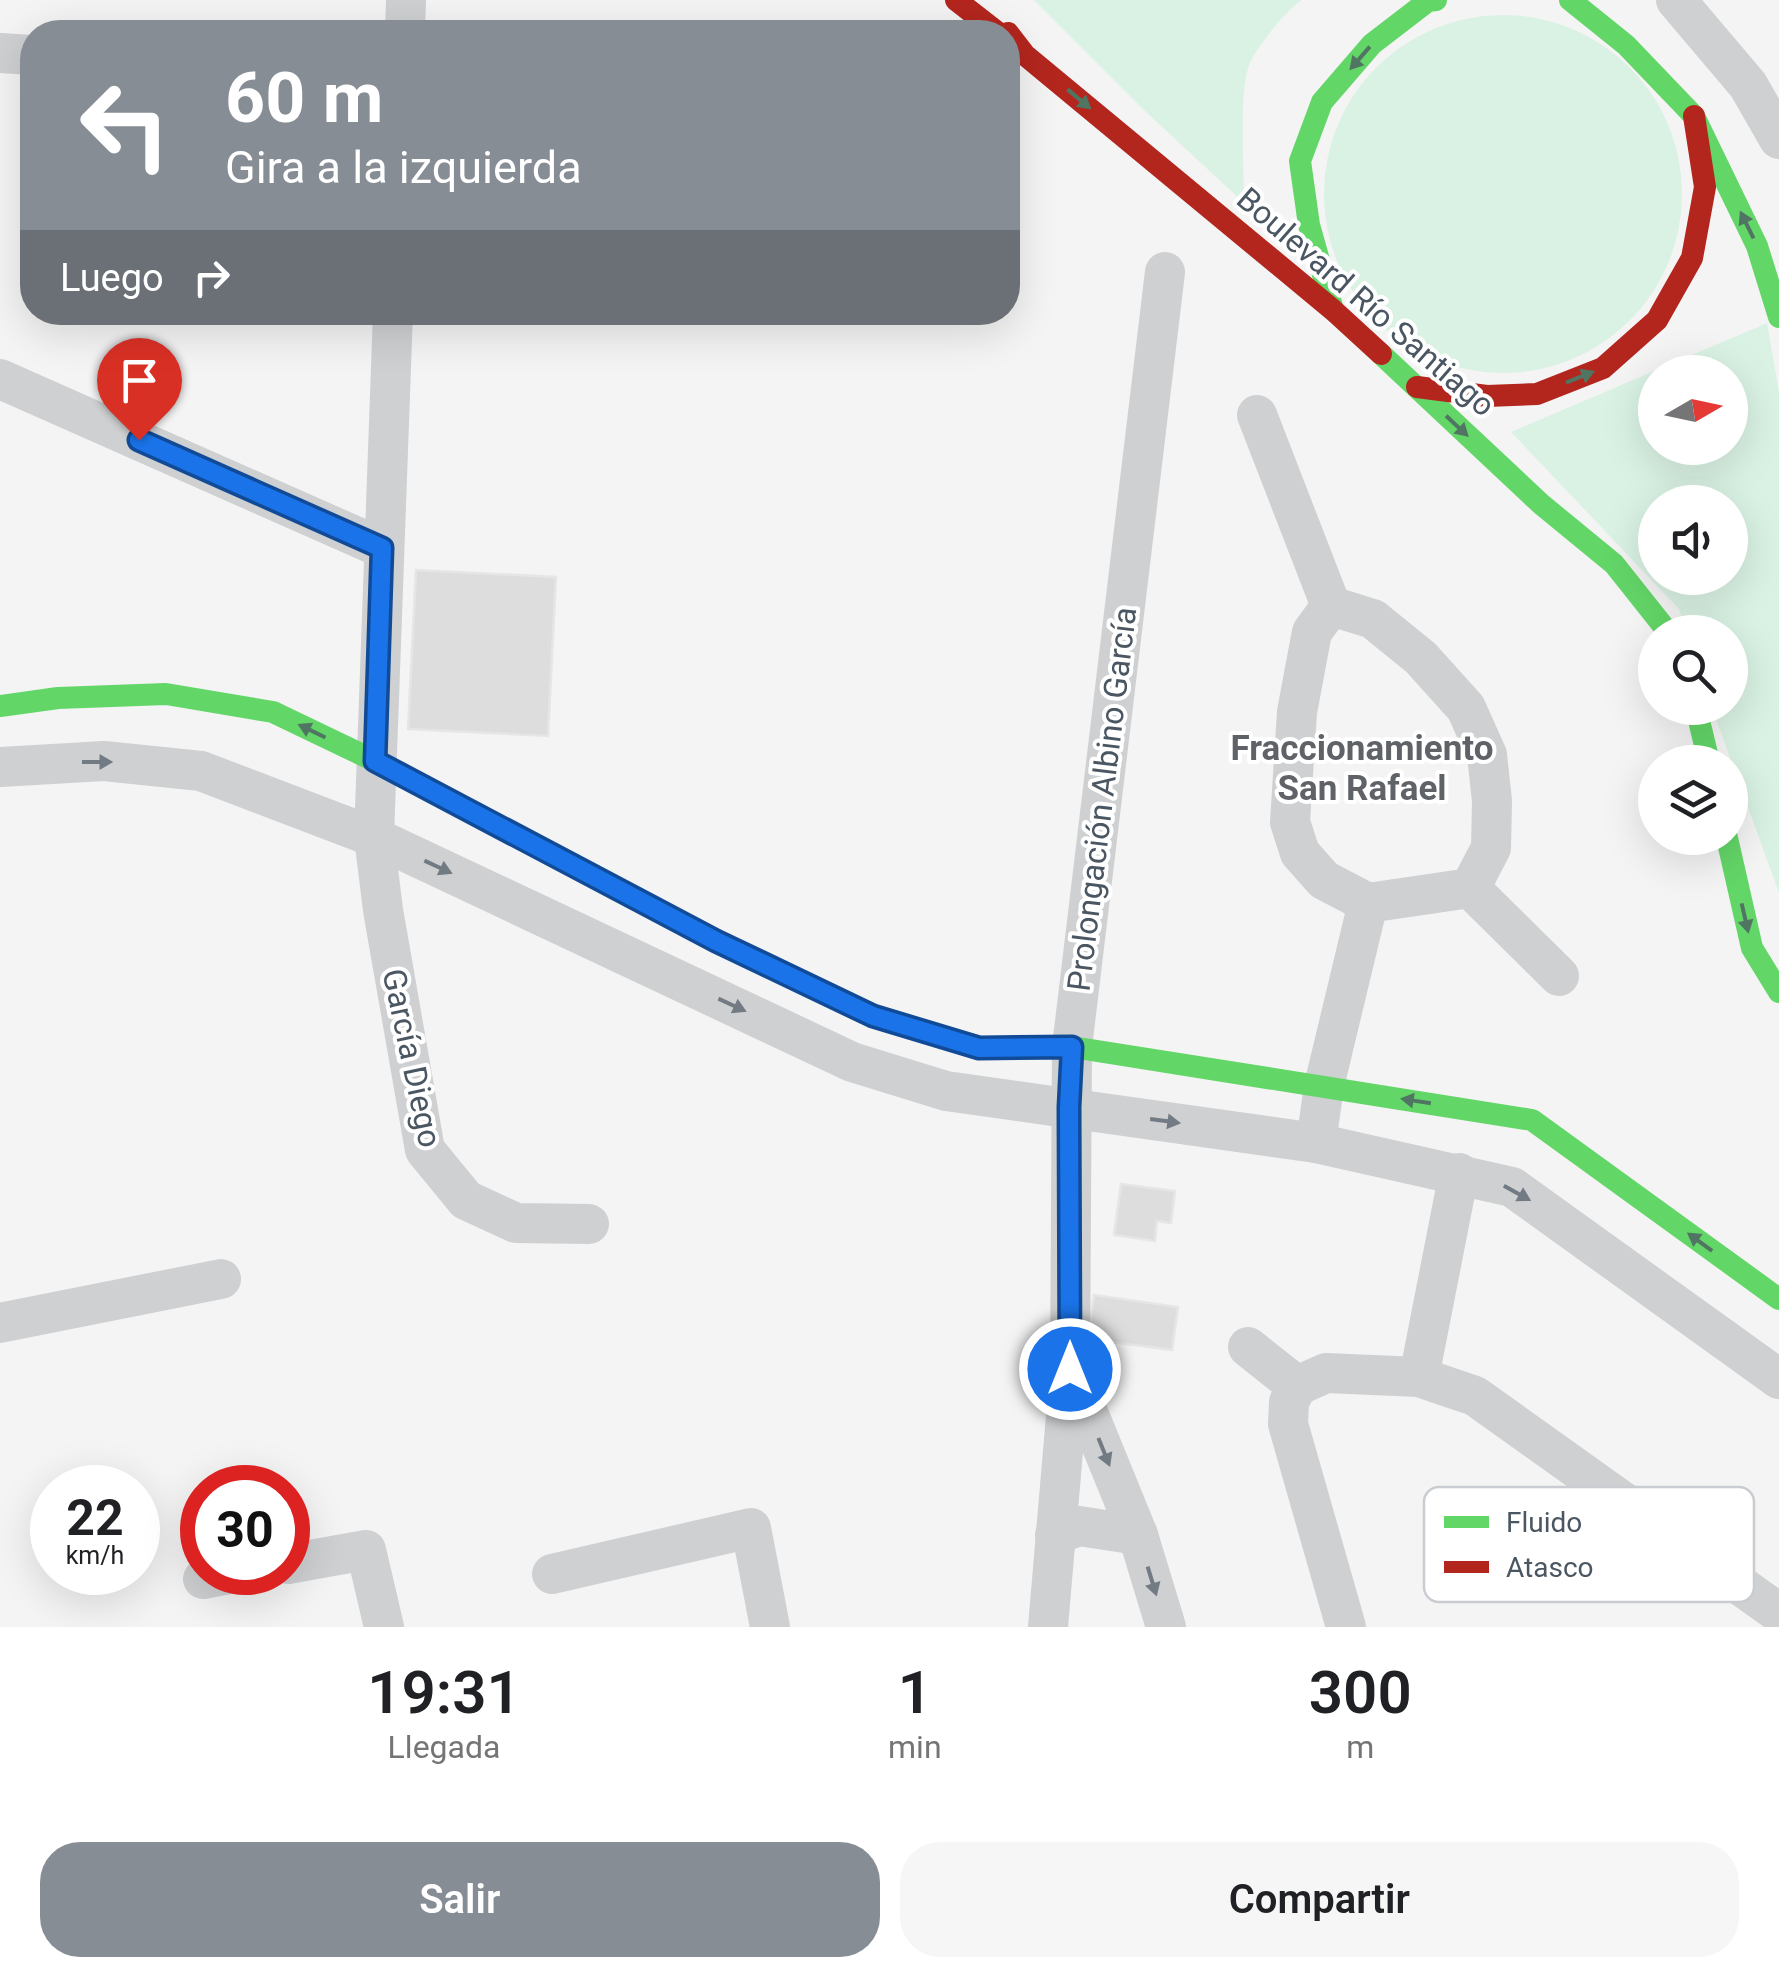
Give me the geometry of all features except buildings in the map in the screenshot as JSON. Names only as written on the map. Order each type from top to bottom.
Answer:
[{"type":"main road","points":[[956,0],[982,20]]},
{"type":"main road","name":"Boulevard Río Santiago","points":[[980,0],[996,20]]},
{"type":"main road","points":[[1334,310],[1310,225],[1300,160],[1322,102],[1372,44],[1436,0]]},
{"type":"main road","points":[[1570,0],[1626,45],[1694,116],[1757,246],[1779,317]]},
{"type":"main road","name":"Boulevard Río Santiago","points":[[1020,51],[1334,310],[1540,504],[1614,564],[1657,615]]},
{"type":"main road","points":[[1417,387],[1487,396],[1537,394],[1604,368],[1657,320],[1692,258],[1705,187],[1694,116]]},
{"type":"main road","points":[[0,706],[58,698],[166,694],[273,712],[375,761],[716,941],[873,1016],[979,1048],[1072,1047],[1532,1120],[1779,1299]]},
{"type":"main road","points":[[1730,855],[1752,948],[1779,992]]},
{"type":"street","points":[[1676,0],[1748,85],[1779,139]]},
{"type":"street","name":"Prolongación Albino García","points":[[1048,1627],[1070,1369],[1072,1047],[1166,272]]},
{"type":"street","name":"García Diego","points":[[391,325],[374,837],[382,910],[425,1150],[466,1200],[516,1223],[590,1224]]},
{"type":"street","points":[[0,379],[382,548]]},
{"type":"street","points":[[1257,416],[1332,606]]},
{"type":"street","points":[[1332,606],[1373,619],[1421,658],[1466,708],[1487,755],[1492,801],[1491,848],[1470,888]]},
{"type":"street","points":[[1332,606],[1312,632],[1298,712],[1290,822],[1300,854],[1324,880],[1368,903],[1470,888]]},
{"type":"street","points":[[0,767],[104,761],[201,771],[374,837],[852,1062],[946,1091],[1316,1143],[1512,1187],[1779,1379]]},
{"type":"street","points":[[1470,888],[1560,976]]},
{"type":"street","points":[[1316,1143],[1324,1086],[1368,903]]},
{"type":"street","points":[[1418,1377],[1459,1173]]},
{"type":"street","points":[[0,1322],[221,1279]]},
{"type":"street","points":[[1248,1347],[1297,1386]]},
{"type":"street","points":[[1070,1369],[1138,1535],[1166,1627]]},
{"type":"street","points":[[1346,1627],[1288,1424],[1289,1402],[1297,1386],[1326,1373],[1418,1377],[1474,1396],[1602,1487]]},
{"type":"street","points":[[1055,1536],[1079,1526],[1138,1535]]},
{"type":"street","points":[[552,1574],[751,1528],[770,1627]]},
{"type":"street","points":[[310,1560],[366,1550],[384,1627]]},
{"type":"street","points":[[1754,1595],[1779,1613]]},
{"type":"green space","points":[[1034,0],[1302,0],[1271,31],[1248,68],[1243,115],[1244,203],[1145,111]]},
{"type":"green space","points":[[1503,15],[1538,18],[1572,28],[1603,45],[1630,67],[1652,94],[1669,125],[1679,159],[1679,229],[1669,263],[1652,294],[1630,321],[1603,343],[1572,360],[1538,370],[1503,373],[1468,370],[1434,360],[1403,343],[1376,321],[1354,294],[1337,263],[1327,229],[1324,194],[1327,159],[1337,125],[1354,94],[1376,67],[1403,45],[1434,28],[1468,18]]},
{"type":"green space","points":[[1767,323],[1779,392],[1779,893],[1748,807],[1748,745],[1725,745],[1718,725],[1748,725],[1748,615],[1681,615],[1666,595],[1748,595],[1748,485],[1638,485],[1638,566],[1511,432],[1638,378],[1638,465],[1748,465],[1748,355],[1692,355]]},
{"type":"traffic: fast","points":[[1333,310],[1309,225],[1300,161],[1322,102],[1372,44],[1428,1],[1436,0]]},
{"type":"traffic: fast","points":[[1570,0],[1626,45],[1694,116],[1757,246],[1779,317]]},
{"type":"traffic: fast","points":[[1381,354],[1541,504],[1614,564],[1654,615]]},
{"type":"traffic: fast","points":[[0,706],[58,698],[166,694],[273,712],[605,882]]},
{"type":"traffic: fast","points":[[1700,725],[1705,745]]},
{"type":"traffic: fast","points":[[1731,855],[1752,948],[1779,992]]},
{"type":"traffic: fast","points":[[961,1043],[979,1048],[1072,1047],[1532,1120],[1779,1299]]},
{"type":"traffic: jam","points":[[956,0],[982,20]]},
{"type":"traffic: jam","points":[[1020,49],[1381,354]]},
{"type":"traffic: jam","points":[[1417,387],[1487,396],[1537,394],[1603,368],[1657,320],[1692,258],[1705,187],[1694,116]]},
{"type":"traffic: jam","points":[[605,882],[716,941],[873,1016],[961,1043]]},
{"type":"district","name":"Fraccionamiento San Rafael","points":[[1362,768]]},
{"type":"route","points":[[139,440],[382,548],[375,761],[716,941],[873,1016],[979,1048],[1072,1047],[1070,1369]]}]
